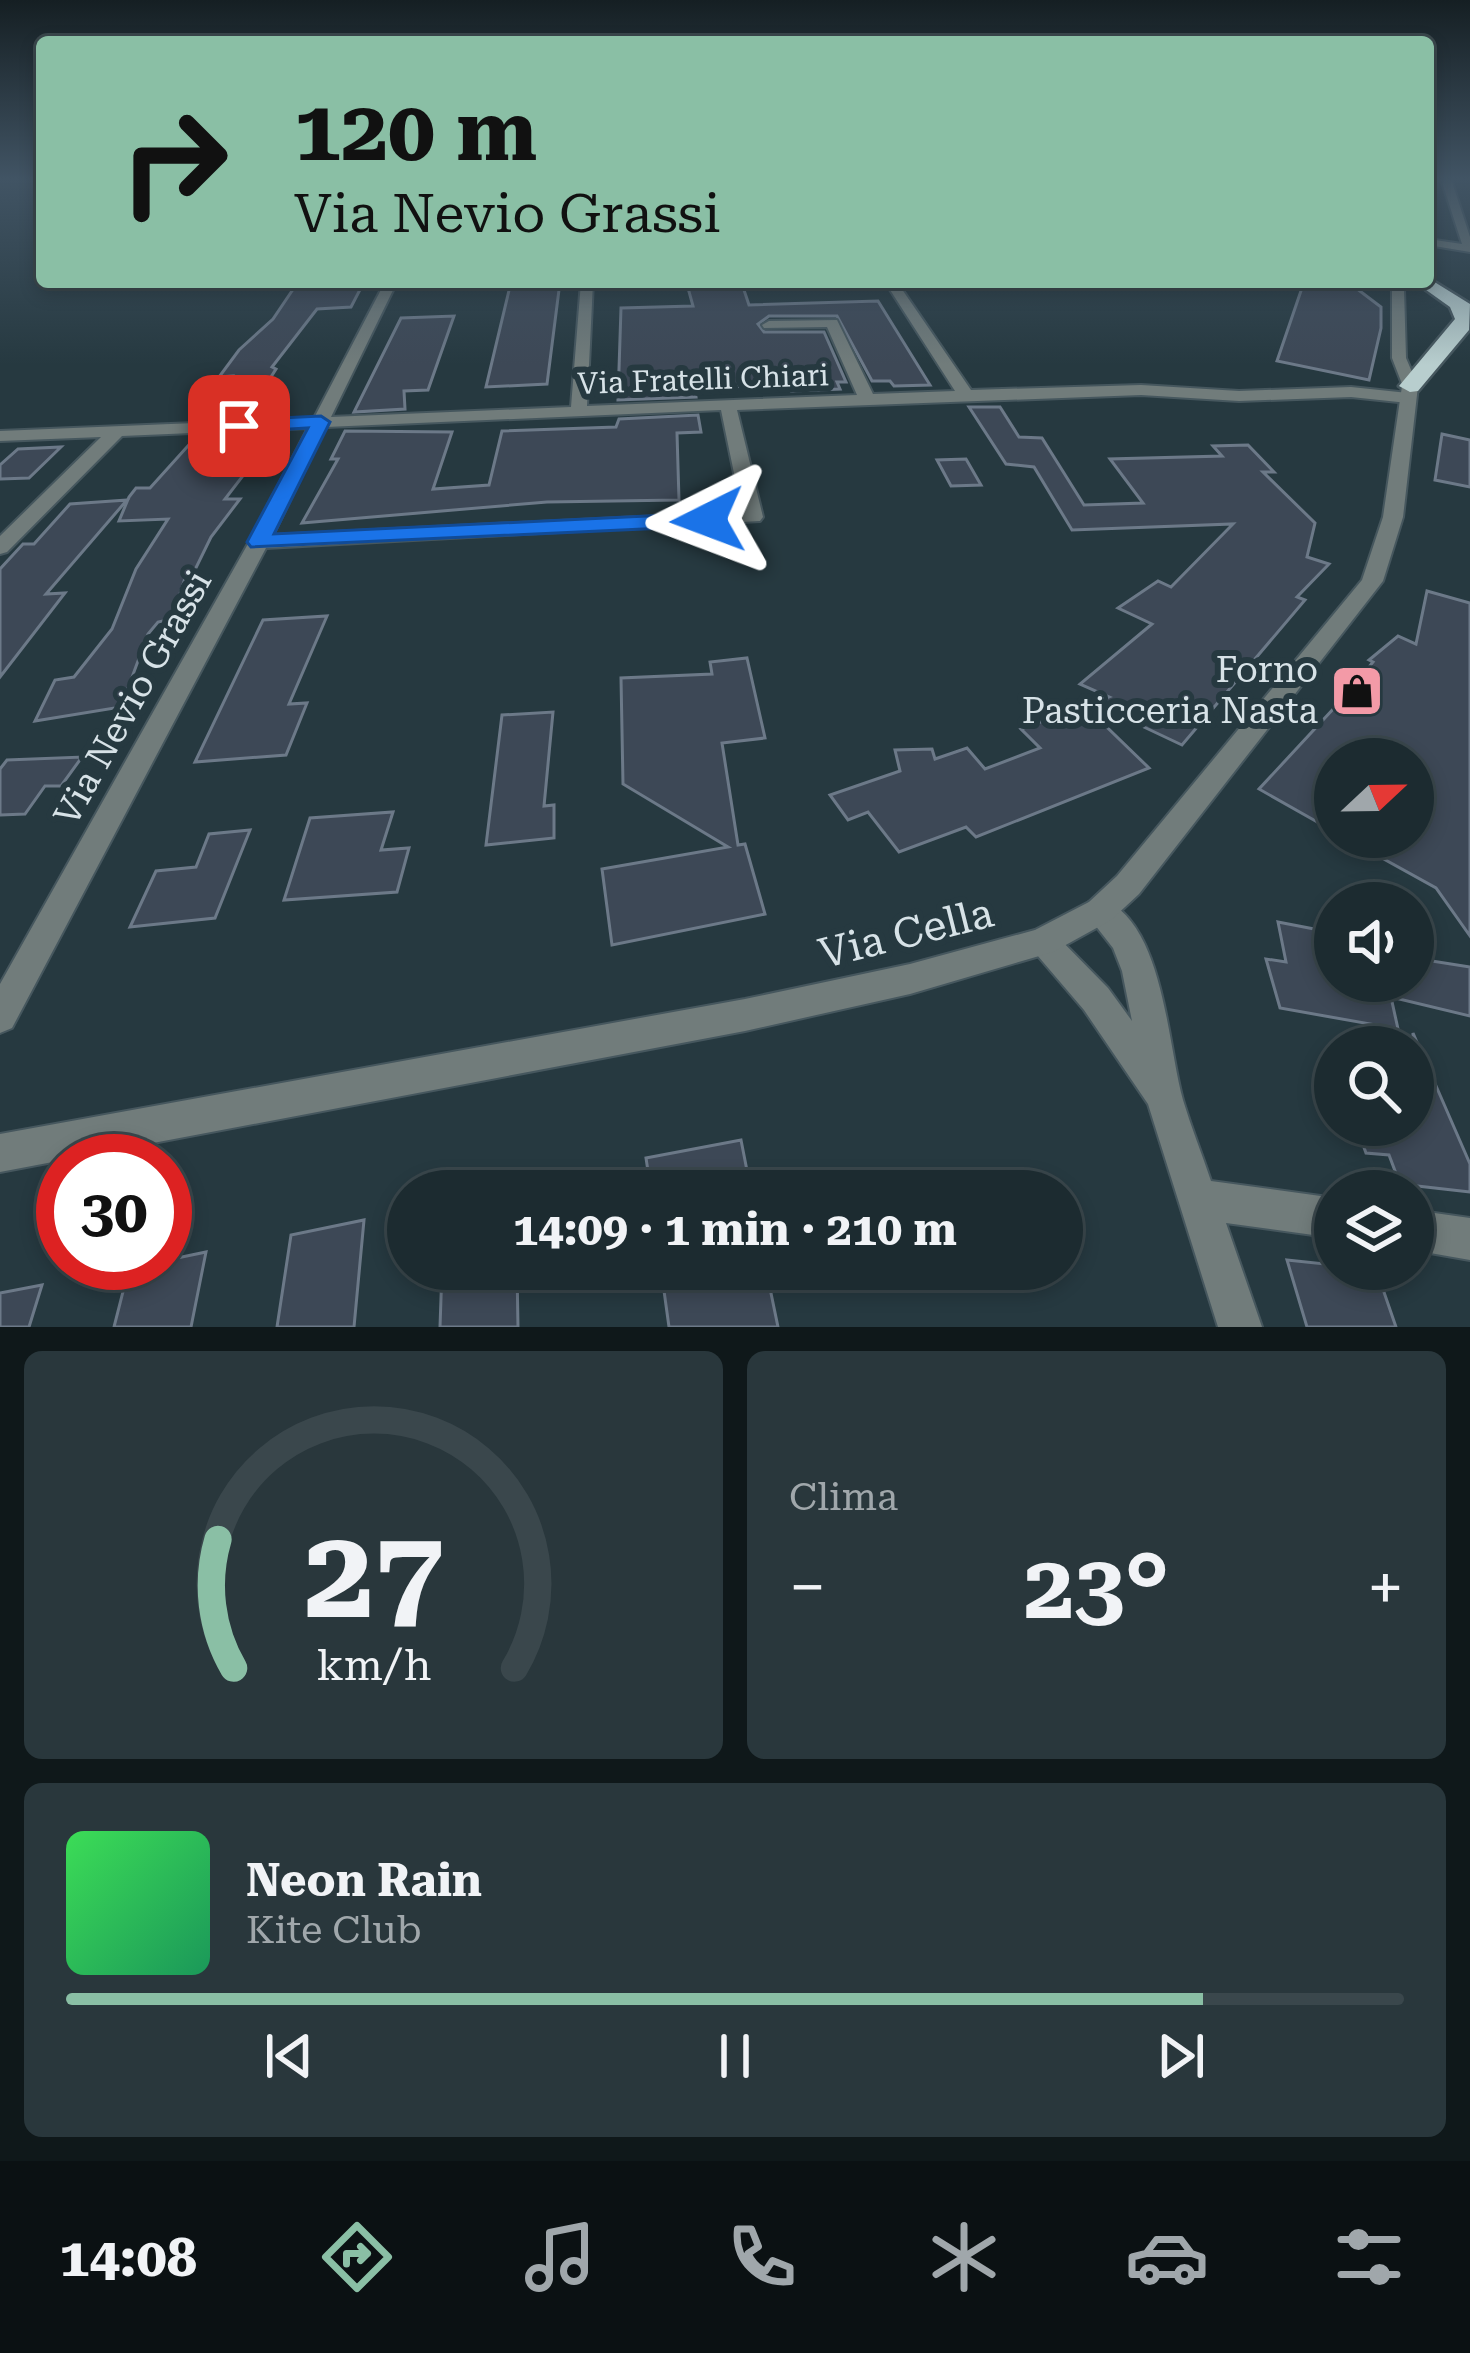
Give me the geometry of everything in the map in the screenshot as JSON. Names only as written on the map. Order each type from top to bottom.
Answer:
[{"type":"highway","points":[[1434,278],[1466,305]]},
{"type":"highway","points":[[1434,287],[1466,305]]},
{"type":"highway","points":[[1409,392],[1464,319],[1466,305]]},
{"type":"highway","points":[[1430,360],[1470,354]]},
{"type":"street","points":[[1434,242],[1469,245]]},
{"type":"street","name":"Via Nevio Grassi","points":[[0,1017],[259,542],[388,288]]},
{"type":"street","points":[[579,410],[587,288]]},
{"type":"street","points":[[895,288],[966,395]]},
{"type":"street","name":"Via Cella","points":[[0,1153],[745,1015],[910,979],[1042,941],[1100,911],[1128,885],[1372,580],[1393,517],[1409,392],[1399,358],[1397,288]]},
{"type":"street","points":[[769,326],[832,323],[867,399]]},
{"type":"street","name":"Via Fratelli Chiari","points":[[0,436],[966,395],[1141,390],[1239,396],[1409,392]]},
{"type":"street","points":[[259,542],[753,517],[728,405]]},
{"type":"street","points":[[0,548],[116,432]]},
{"type":"street","points":[[1100,911],[1125,939],[1139,971],[1164,1098],[1240,1327]]},
{"type":"street","points":[[1042,941],[1096,998],[1164,1098]]},
{"type":"street","points":[[1200,1199],[1314,1215]]},
{"type":"street","points":[[1434,1234],[1470,1239]]},
{"type":"building","points":[[294,288],[361,288],[351,307],[317,309],[272,367],[276,369],[246,416],[214,418],[219,412],[207,412],[232,376],[219,377],[239,350],[273,319]]},
{"type":"building","points":[[510,288],[559,288],[547,384],[486,387]]},
{"type":"building","points":[[688,288],[743,288],[749,305],[878,301],[930,385],[872,381],[837,316],[769,316],[758,324],[764,332],[824,332],[846,382],[837,382],[840,389],[744,386],[695,391],[696,397],[618,400],[621,308],[693,306]]},
{"type":"building","points":[[1302,288],[1356,288],[1381,307],[1369,380],[1277,361]]},
{"type":"building","points":[[454,316],[428,390],[404,391],[405,409],[354,412],[401,318]]},
{"type":"building","points":[[969,407],[1000,407],[1019,437],[1042,438],[1084,505],[1143,503],[1110,459],[1222,456],[1213,446],[1248,445],[1274,472],[1263,472],[1315,523],[1307,557],[1329,564],[1297,597],[1305,600],[1182,745],[1093,703],[1109,697],[1080,684],[1152,624],[1118,608],[1158,581],[1171,587],[1233,524],[1072,530],[1034,467],[1006,464]]},
{"type":"building","points":[[698,415],[701,432],[677,433],[679,500],[547,502],[302,523],[338,459],[331,459],[345,431],[452,432],[433,489],[489,485],[502,431],[616,427],[619,419]]},
{"type":"building","points":[[1442,434],[1470,440],[1470,487],[1435,480]]},
{"type":"building","points":[[233,436],[229,443],[242,442],[238,448],[265,447],[225,499],[240,499],[211,537],[191,578],[185,578],[172,619],[158,622],[148,634],[121,707],[35,721],[55,680],[74,677],[112,629],[136,569],[168,519],[119,521],[129,497],[136,488],[150,488],[196,437]]},
{"type":"building","points":[[61,447],[29,478],[0,479],[0,465],[18,449]]},
{"type":"building","points":[[966,459],[981,485],[951,486],[937,460]]},
{"type":"building","points":[[127,500],[46,594],[65,593],[0,677],[0,569],[23,544],[34,544],[70,504]]},
{"type":"building","points":[[1427,591],[1470,603],[1470,936],[1434,882],[1425,882],[1382,858],[1434,858],[1434,738],[1314,738],[1314,820],[1259,789],[1348,693],[1373,662],[1369,660],[1398,636],[1416,644]]},
{"type":"building","points":[[327,616],[289,704],[307,703],[286,755],[195,762],[263,620]]},
{"type":"building","points":[[747,658],[765,738],[722,743],[738,845],[745,844],[765,914],[612,945],[602,869],[728,847],[623,784],[621,678],[712,674],[710,662]]},
{"type":"building","points":[[1085,706],[1149,768],[976,837],[966,827],[899,852],[868,812],[848,820],[830,795],[900,771],[895,750],[932,749],[935,759],[967,748],[985,769],[1040,748],[1021,729]]},
{"type":"building","points":[[553,712],[544,806],[554,805],[554,838],[486,845],[502,715]]},
{"type":"building","points":[[82,757],[61,786],[45,786],[25,814],[0,815],[0,769],[7,760]]},
{"type":"building","points":[[393,812],[381,850],[409,848],[397,892],[284,900],[310,818]]},
{"type":"building","points":[[250,830],[215,918],[130,927],[156,871],[196,867],[209,834]]},
{"type":"building","points":[[1278,922],[1314,929],[1314,1002],[1392,1002],[1397,1026],[1280,1008],[1266,959],[1286,962]]},
{"type":"building","points":[[1434,961],[1470,967],[1470,1016],[1412,1002],[1434,1002]]},
{"type":"building","points":[[1434,1081],[1470,1164],[1470,1192],[1434,1188],[1434,1170],[1395,1170],[1389,1155],[1366,1153],[1364,1146],[1434,1146]]},
{"type":"building","points":[[741,1140],[747,1170],[648,1170],[646,1158]]},
{"type":"building","points":[[364,1220],[354,1327],[277,1327],[291,1235]]},
{"type":"building","points":[[206,1252],[191,1327],[114,1327],[123,1290],[192,1290],[192,1255]]},
{"type":"building","points":[[1287,1260],[1314,1263],[1314,1290],[1383,1290],[1396,1327],[1307,1327]]},
{"type":"building","points":[[36,1286],[40,1290],[29,1327],[0,1327],[0,1293]]},
{"type":"building","points":[[441,1290],[517,1290],[518,1327],[440,1327]]},
{"type":"building","points":[[664,1290],[770,1290],[778,1327],[669,1327]]},
{"type":"place","name":"Forno Pasticceria Nasta","points":[[1357,691]]},
{"type":"route","points":[[239,426],[321,422],[259,542],[708,520]]}]
